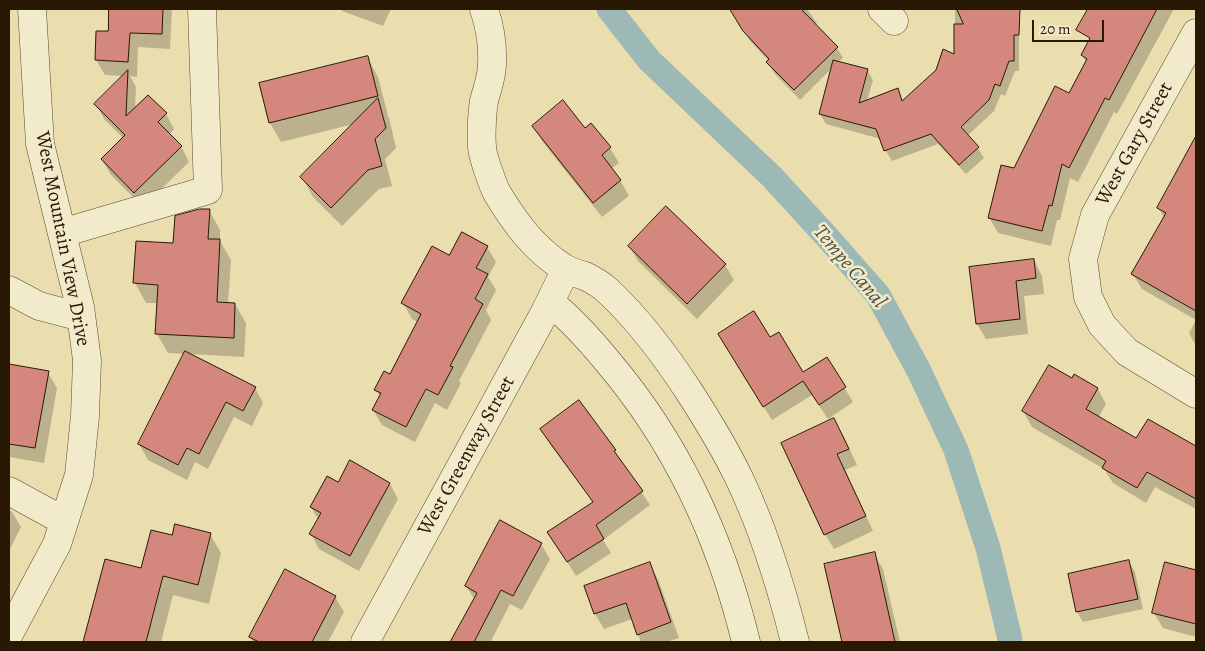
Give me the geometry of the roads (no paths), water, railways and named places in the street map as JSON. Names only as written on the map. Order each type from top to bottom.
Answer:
[{"type":"street","name":"West Mountain View Drive","points":[[9,634],[56,544],[79,474],[85,416],[87,360],[80,307],[40,144],[32,9]]},
{"type":"street","points":[[62,233],[208,190],[202,9]]},
{"type":"street","points":[[484,9],[490,25],[492,66],[484,104],[482,148],[496,191],[519,228],[542,252],[566,269],[588,277],[606,289],[625,308],[652,338],[682,381],[714,430],[739,478],[759,524],[783,596],[795,642]]},
{"type":"street","name":"West Gary Street","points":[[1196,33],[1095,215],[1083,259],[1088,297],[1102,325],[1127,352],[1196,394]]},
{"type":"street","name":"West Greenway Street","points":[[365,642],[550,302],[566,269]]},
{"type":"street","points":[[9,290],[39,306],[81,317]]},
{"type":"street","points":[[550,302],[569,318],[612,366],[639,399],[663,436],[687,480],[711,531],[727,574],[746,642]]},
{"type":"street","points":[[9,491],[64,521]]},
{"type":"waterway","name":"Tempe Canal","points":[[609,9],[649,60],[772,177],[878,295],[919,371],[956,450],[988,548],[1010,642]]}]
